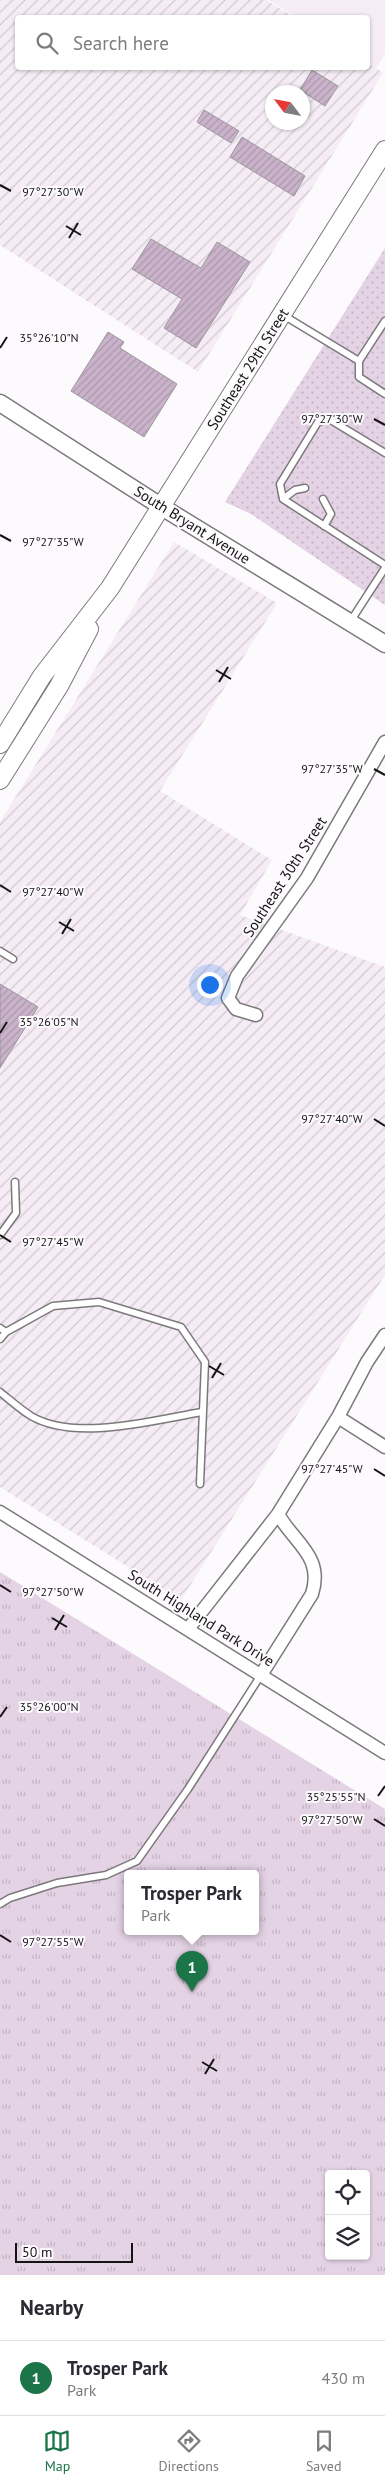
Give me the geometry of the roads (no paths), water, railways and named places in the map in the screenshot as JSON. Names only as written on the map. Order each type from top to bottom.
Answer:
[{"type":"main road","name":"Southeast 29th Street","points":[[0,744],[42,676],[110,588],[385,150]]},
{"type":"main road","name":"Southeast 29th Street","points":[[0,780],[59,686],[110,588]]},
{"type":"street","name":"South Bryant Avenue","points":[[0,403],[162,507],[385,644]]},
{"type":"street","name":"Southeast 30th Street","points":[[256,1015],[236,1009],[228,998],[237,976],[307,878],[385,742]]},
{"type":"street","points":[[188,1629],[278,1514],[338,1417],[367,1362],[385,1335]]},
{"type":"street","points":[[338,1417],[385,1447]]},
{"type":"street","name":"South Highland Park Drive","points":[[0,1512],[385,1753]]},
{"type":"street","points":[[261,1675],[312,1594],[317,1579],[312,1556],[287,1530],[278,1514]]},
{"type":"lane","points":[[282,314],[359,361]]},
{"type":"lane","points":[[385,321],[359,361],[359,377],[385,394]]},
{"type":"lane","points":[[349,623],[385,566],[283,500],[280,484],[318,422],[329,419],[385,453]]},
{"type":"lane","points":[[283,500],[295,490],[305,488]]},
{"type":"lane","points":[[323,499],[328,505],[331,514],[324,526]]},
{"type":"lane","points":[[0,951],[13,959]]},
{"type":"lane","points":[[0,1235],[16,1213],[15,1182]]},
{"type":"lane","points":[[0,1338],[6,1332],[53,1306],[100,1302],[181,1327],[205,1362],[200,1484]]},
{"type":"lane","points":[[0,1328],[6,1332]]},
{"type":"lane","points":[[0,1392],[32,1416],[59,1426],[104,1427],[202,1412]]},
{"type":"lane","points":[[0,1904],[10,1898],[58,1883],[106,1875],[136,1861],[188,1789],[261,1675]]},
{"type":"place","name":"Trosper Park","points":[[192,1992]]}]
